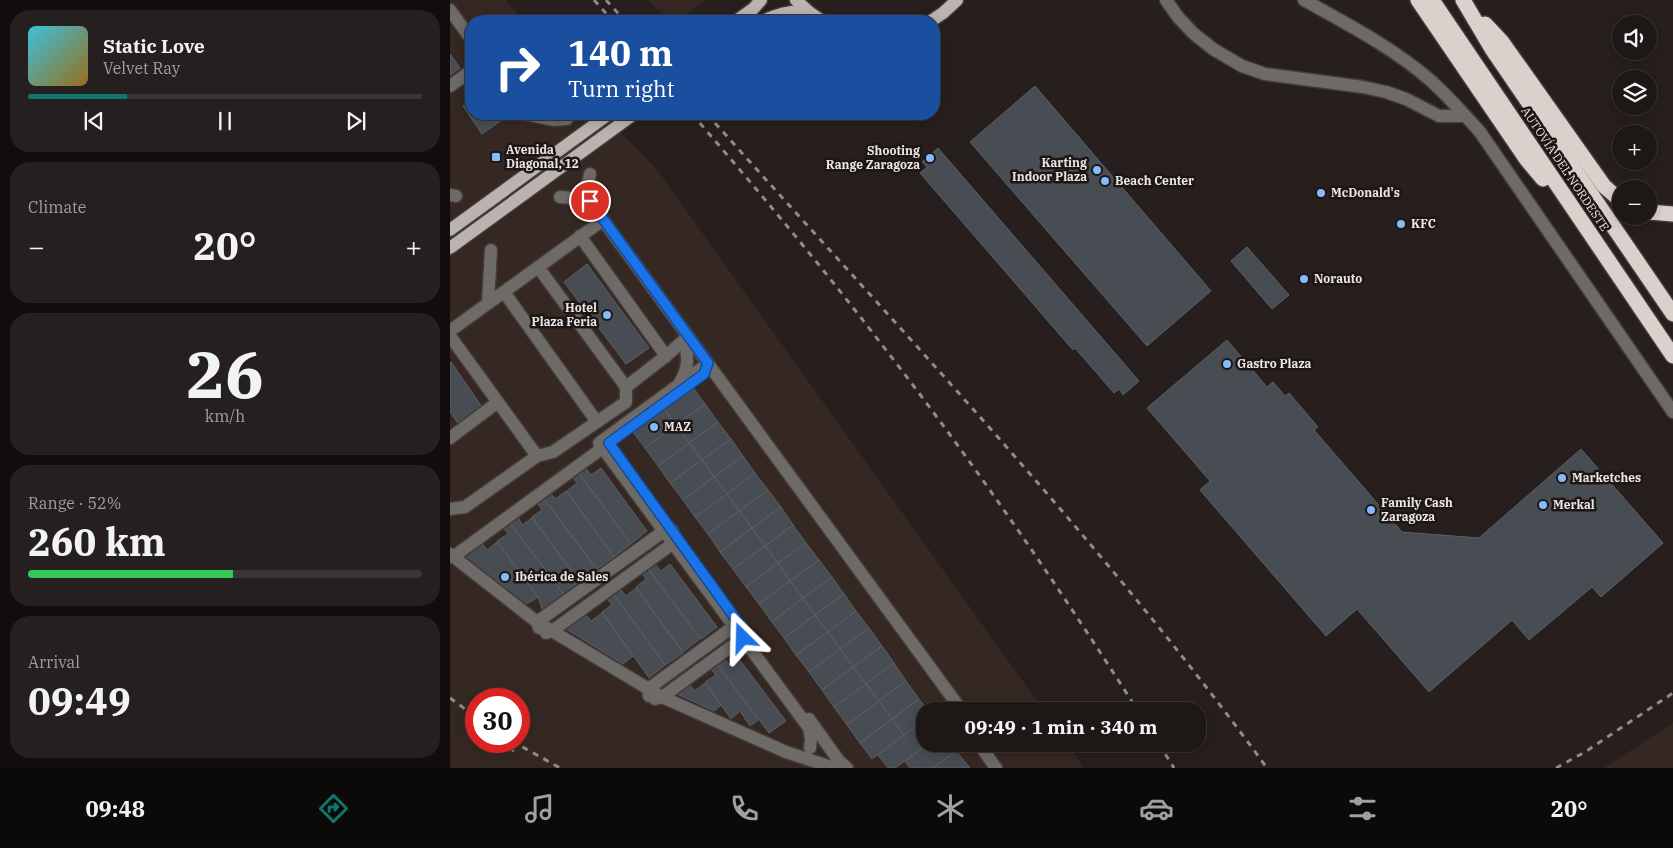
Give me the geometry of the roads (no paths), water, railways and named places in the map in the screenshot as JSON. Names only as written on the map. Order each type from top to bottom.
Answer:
[{"type":"highway","points":[[1418,0],[1527,160],[1601,250]]},
{"type":"highway","name":"AUTOVÍA DEL NORDESTE","points":[[1432,0],[1673,356]]},
{"type":"highway","points":[[1466,4],[1502,42],[1598,178],[1612,193]]},
{"type":"highway","name":"AUTOVÍA DEL NORDESTE","points":[[1466,4],[1498,57],[1673,314]]},
{"type":"highway","points":[[1657,213],[1673,214]]},
{"type":"main road","points":[[744,15],[761,0]]},
{"type":"main road","points":[[796,0],[813,15]]},
{"type":"main road","points":[[940,16],[956,0]]},
{"type":"main road","points":[[777,15],[809,12]]},
{"type":"main road","points":[[450,230],[602,120]]},
{"type":"main road","points":[[450,248],[626,120]]},
{"type":"street","points":[[1166,0],[1193,33],[1213,49],[1242,66],[1265,74],[1363,87],[1386,92],[1406,99],[1438,116],[1465,116]]},
{"type":"street","points":[[1304,0],[1367,35],[1399,56],[1430,80],[1480,132],[1673,412]]},
{"type":"street","points":[[450,10],[465,31]]},
{"type":"street","points":[[450,86],[465,75]]},
{"type":"street","points":[[590,174],[587,190],[599,219],[685,341],[955,702]]},
{"type":"street","points":[[560,197],[574,198],[586,204],[599,219],[948,702]]},
{"type":"street","points":[[450,331],[580,236],[599,219]]},
{"type":"street","points":[[580,236],[666,356]]},
{"type":"street","points":[[488,303],[491,250]]},
{"type":"street","points":[[450,509],[465,507],[537,456],[553,452],[626,402],[626,387],[538,267]]},
{"type":"street","points":[[504,292],[597,422]]},
{"type":"street","points":[[450,336],[537,456]]},
{"type":"street","points":[[626,387],[685,341]]},
{"type":"street","points":[[678,386],[685,374],[688,362],[685,341]]},
{"type":"street","points":[[707,369],[678,386],[599,443],[606,445],[809,728],[810,748],[808,753],[800,757]]},
{"type":"street","points":[[707,369],[451,557],[543,629],[653,696],[783,757],[823,767],[829,764],[831,758],[830,747]]},
{"type":"street","points":[[450,438],[498,402]]},
{"type":"street","points":[[543,629],[668,547],[670,534]]},
{"type":"street","points":[[653,696],[740,630]]},
{"type":"street","points":[[740,630],[839,761],[847,768]]},
{"type":"street","points":[[653,696],[823,767]]},
{"type":"street","points":[[810,748],[818,743],[823,743],[830,747]]},
{"type":"street","points":[[985,752],[996,768]]},
{"type":"street","points":[[992,752],[1003,768]]},
{"type":"railway","points":[[594,0],[608,15]]},
{"type":"railway","points":[[606,0],[620,15]]},
{"type":"railway","points":[[697,120],[810,254],[914,386],[1013,523],[1132,702]]},
{"type":"railway","points":[[712,120],[924,354],[1066,516],[1135,598],[1267,768]]},
{"type":"railway","points":[[1556,768],[1585,752],[1673,693]]},
{"type":"railway","points":[[450,698],[465,709]]},
{"type":"railway","points":[[530,751],[560,768]]},
{"type":"railway","points":[[1164,752],[1174,768]]},
{"type":"place","name":"Avenida Diagonal, 12","points":[[496,157]]},
{"type":"place","name":"Shooting Range Zaragoza","points":[[930,158]]},
{"type":"place","name":"Karting Indoor Plaza","points":[[1097,170]]},
{"type":"place","name":"Beach Center","points":[[1105,181]]},
{"type":"place","name":"McDonald's","points":[[1321,193]]},
{"type":"place","name":"KFC","points":[[1401,224]]},
{"type":"place","name":"Norauto","points":[[1304,279]]},
{"type":"place","name":"Hotel Plaza Feria","points":[[607,315]]},
{"type":"place","name":"Gastro Plaza","points":[[1227,364]]},
{"type":"place","name":"MAZ","points":[[654,427]]},
{"type":"place","name":"Marketches","points":[[1562,478]]},
{"type":"place","name":"Merkal","points":[[1543,505]]},
{"type":"place","name":"Family Cash Zaragoza","points":[[1371,510]]},
{"type":"place","name":"Ibérica de Sales","points":[[505,577]]}]
